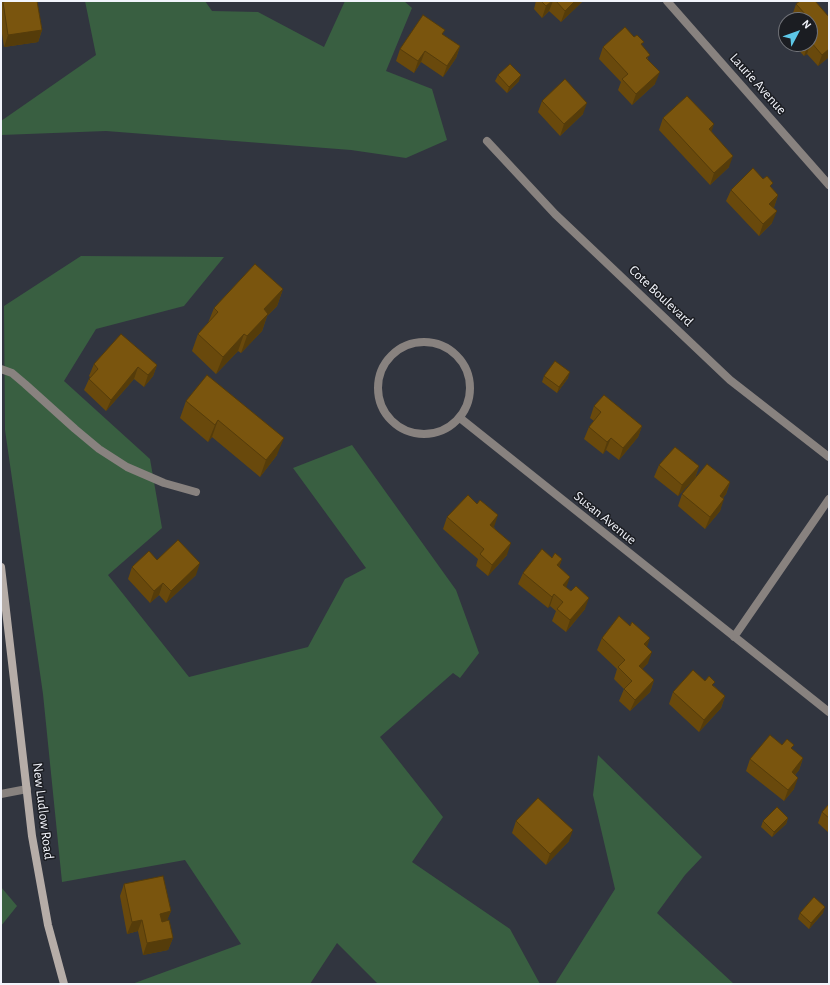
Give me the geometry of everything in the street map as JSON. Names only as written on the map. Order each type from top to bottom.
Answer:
[{"type":"street","name":"Laurie Avenue","points":[[667,1],[829,185]]},
{"type":"street","name":"Cote Boulevard","points":[[487,141],[555,214],[730,380],[829,457]]},
{"type":"street","points":[[419,342],[436,343],[451,350],[462,362],[469,378],[470,386],[468,403],[460,418],[446,429],[428,434],[410,432],[394,424],[382,409],[378,392],[380,373],[389,357],[403,347],[419,342]]},
{"type":"street","points":[[1,369],[12,374],[26,384],[99,449],[127,467],[164,483],[196,492]]},
{"type":"street","name":"Susan Avenue","points":[[460,418],[829,712]]},
{"type":"street","points":[[734,637],[829,500]]},
{"type":"street","name":"New Ludlow Road","points":[[1,567],[27,788],[40,883],[48,925],[64,984]]},
{"type":"street","points":[[1,794],[27,788]]},
{"type":"green space","points":[[85,1],[205,1],[212,11],[258,12],[324,47],[345,1],[404,1],[412,8],[386,71],[432,89],[447,140],[406,158],[351,150],[106,131],[1,135],[1,121],[96,55]]},
{"type":"green space","points":[[81,256],[224,257],[184,306],[96,329],[64,381],[150,459],[162,528],[108,575],[189,677],[308,647],[345,579],[366,568],[293,468],[352,445],[456,590],[479,653],[460,678],[453,673],[380,737],[443,817],[412,862],[510,929],[540,984],[378,984],[337,943],[310,984],[132,984],[241,944],[185,860],[62,882],[43,694],[5,430],[4,306]]},
{"type":"green space","points":[[598,755],[702,857],[685,875],[657,913],[734,984],[555,984],[615,889],[593,795]]},
{"type":"green space","points":[[1,887],[17,906],[1,926]]},
{"type":"building","points":[[37,1],[42,30],[8,35],[3,2]]},
{"type":"building","points":[[541,1],[552,1],[546,6]]},
{"type":"building","points":[[556,1],[575,1],[565,11]]},
{"type":"building","points":[[800,1],[815,1],[829,17],[829,49],[822,55],[818,50],[818,12],[803,12],[796,4]]},
{"type":"building","points":[[423,15],[445,30],[442,34],[460,46],[447,66],[425,51],[418,61],[400,49]]},
{"type":"building","points":[[625,27],[634,37],[637,35],[644,42],[641,44],[650,55],[646,58],[660,72],[636,94],[622,79],[628,74],[603,47]]},
{"type":"building","points":[[510,64],[521,75],[509,87],[498,75]]},
{"type":"building","points":[[565,79],[587,103],[564,124],[542,101]]},
{"type":"building","points":[[687,96],[714,124],[709,129],[733,156],[714,173],[663,118]]},
{"type":"building","points":[[753,168],[763,179],[767,176],[773,183],[770,186],[778,195],[769,204],[777,211],[763,224],[731,190]]},
{"type":"building","points":[[255,264],[283,289],[264,309],[268,314],[247,336],[244,334],[223,357],[198,334],[218,312],[214,308]]},
{"type":"building","points":[[121,334],[157,365],[148,375],[138,367],[111,400],[89,379],[98,369],[94,364]]},
{"type":"building","points":[[555,361],[570,372],[559,387],[544,376]]},
{"type":"building","points":[[207,375],[284,438],[266,460],[218,420],[215,425],[186,401]]},
{"type":"building","points":[[604,395],[642,426],[623,448],[611,438],[607,442],[589,427],[601,412],[594,406]]},
{"type":"building","points":[[675,447],[699,466],[682,485],[659,465]]},
{"type":"building","points":[[707,464],[730,482],[720,496],[724,499],[710,517],[682,494]]},
{"type":"building","points":[[468,495],[477,504],[480,500],[498,515],[490,525],[511,543],[492,565],[480,554],[484,549],[447,517]]},
{"type":"building","points":[[178,540],[200,563],[171,591],[163,583],[154,591],[132,567],[149,551],[157,560]]},
{"type":"building","points":[[542,549],[552,558],[555,553],[562,559],[557,565],[570,577],[563,585],[571,591],[576,586],[589,598],[570,620],[557,609],[563,602],[554,594],[552,597],[523,573]]},
{"type":"building","points":[[619,616],[630,626],[632,622],[650,638],[644,644],[652,652],[639,666],[654,680],[635,700],[624,689],[632,681],[618,667],[625,660],[602,638]]},
{"type":"building","points":[[693,670],[705,681],[709,676],[715,682],[712,685],[725,696],[704,720],[673,692]]},
{"type":"building","points":[[770,735],[782,745],[787,739],[794,745],[791,748],[803,758],[792,772],[798,778],[788,790],[750,759]]},
{"type":"building","points":[[538,798],[573,830],[550,854],[516,821]]},
{"type":"building","points":[[829,804],[829,818],[822,812]]},
{"type":"building","points":[[777,807],[788,818],[774,832],[763,821]]},
{"type":"building","points":[[163,876],[171,911],[160,914],[162,922],[169,920],[173,938],[147,943],[142,920],[132,922],[124,884]]},
{"type":"building","points":[[814,897],[825,907],[811,923],[800,913]]}]
